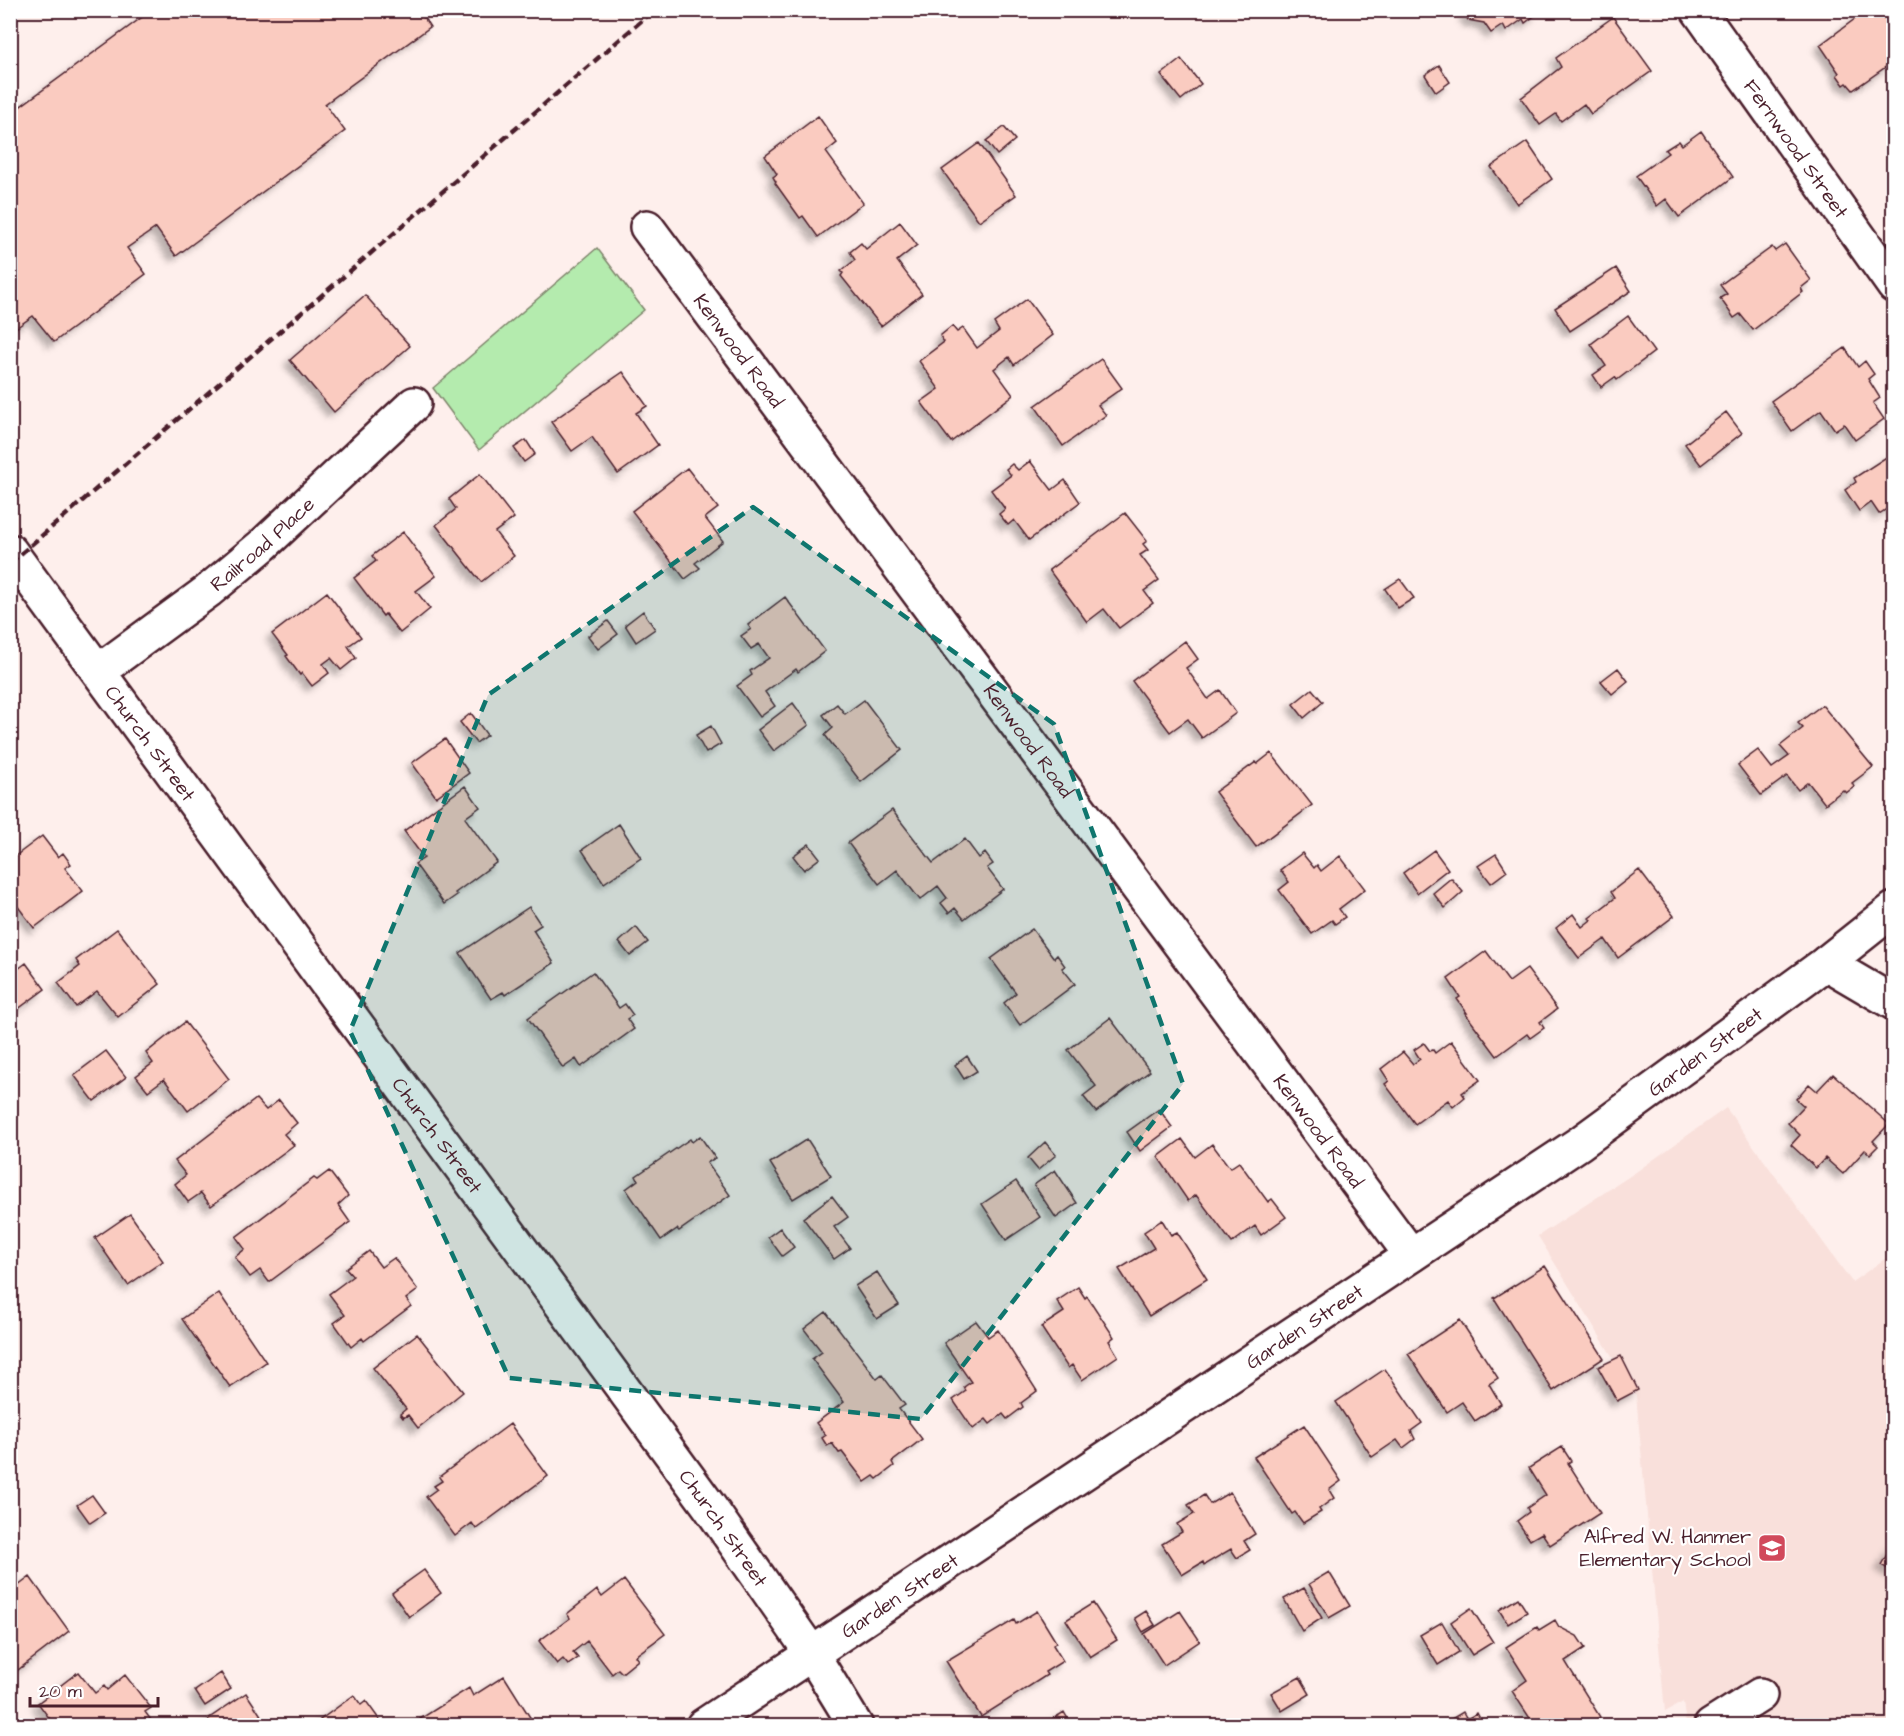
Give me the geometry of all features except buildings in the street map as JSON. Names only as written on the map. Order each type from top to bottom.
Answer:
[{"type":"street","name":"Fernwood Street","points":[[1698,10],[1893,286]]},
{"type":"street","name":"Kenwood Road","points":[[647,227],[1411,1255]]},
{"type":"street","name":"Railroad Place","points":[[99,671],[208,591],[263,545],[414,404]]},
{"type":"street","name":"Church Street","points":[[10,551],[709,1506],[812,1654],[856,1725]]},
{"type":"street","name":"Garden Street","points":[[703,1725],[1581,1143],[1826,963],[1893,909]]},
{"type":"street","points":[[1826,963],[1893,1003]]},
{"type":"street","points":[[1711,1725],[1760,1695]]},
{"type":"highlighted area","points":[[753,507],[1054,724],[1183,1084],[921,1419],[509,1378],[350,1031],[488,695]]},
{"type":"shaded area","name":"Alfred W. Hanmer Elementary School","points":[[1726,1108],[1852,1282],[1893,1253],[1893,1725],[1686,1725],[1683,1702],[1665,1712],[1636,1395],[1538,1236],[1636,1172]]},
{"type":"green space","points":[[597,248],[644,310],[479,450],[433,388]]},
{"type":"railway","points":[[10,563],[654,10]]},
{"type":"place","name":"Alfred W. Hanmer Elementary School","points":[[1772,1548]]}]
